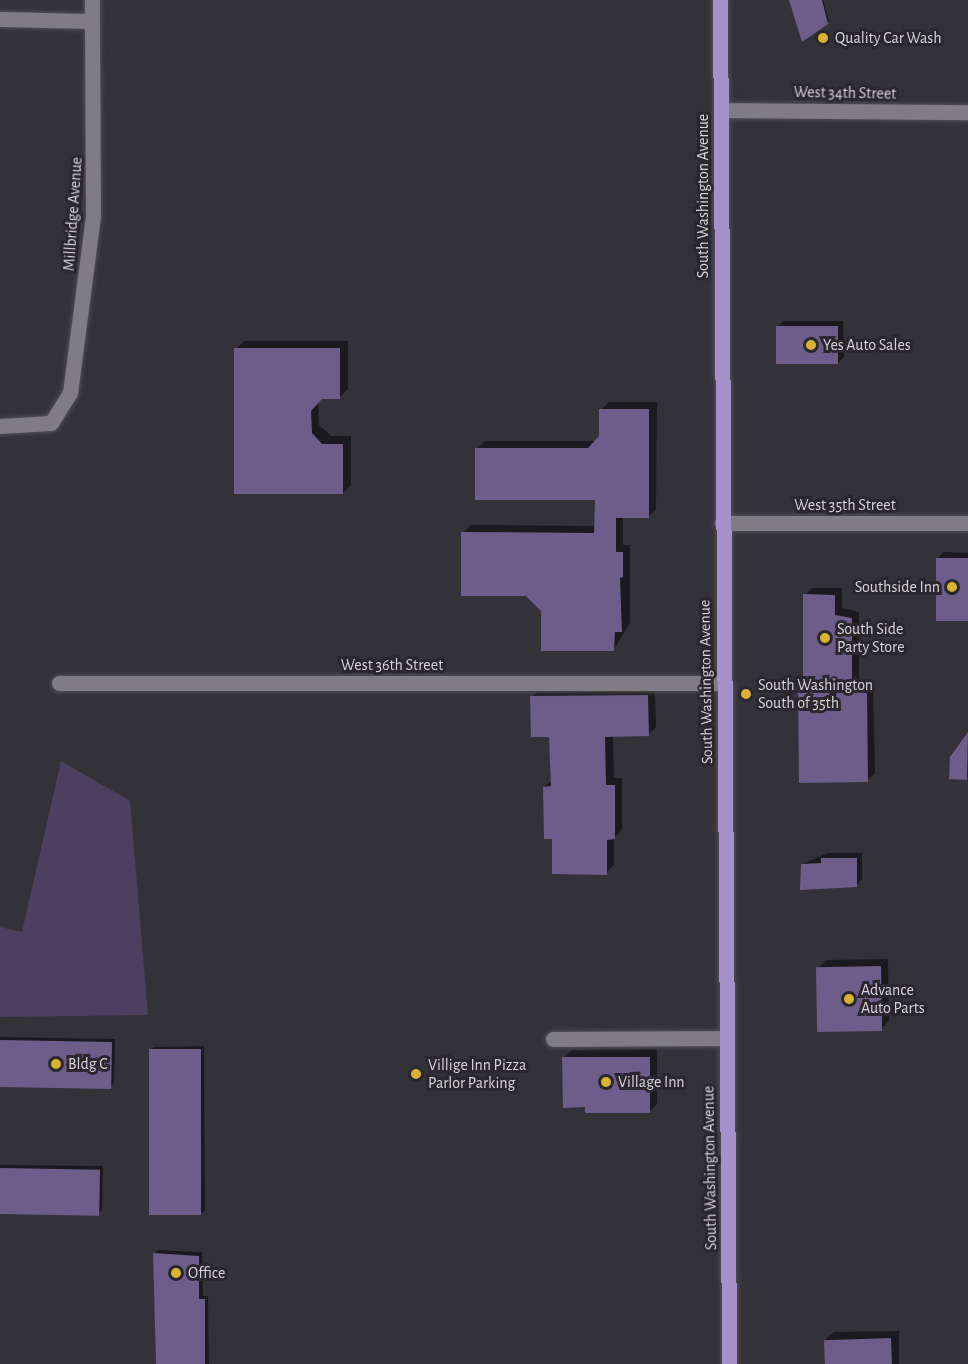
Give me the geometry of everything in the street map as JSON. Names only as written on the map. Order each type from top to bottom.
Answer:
[{"type":"main road","name":"South Washington Avenue","points":[[720,0],[729,1364]]},
{"type":"street","name":"Millbridge Avenue","points":[[0,426],[51,423],[70,393],[90,249],[96,165],[92,0]]},
{"type":"street","points":[[0,18],[91,21]]},
{"type":"street","name":"West 34th Street","points":[[721,110],[968,112]]},
{"type":"street","name":"West 35th Street","points":[[722,523],[968,522]]},
{"type":"street","name":"West 36th Street","points":[[59,683],[725,683]]},
{"type":"street","points":[[553,1039],[726,1038]]},
{"type":"shaded area","points":[[61,761],[130,801],[148,1015],[0,1017],[0,927],[22,932]]},
{"type":"building","points":[[789,0],[822,0],[828,24],[802,42]]},
{"type":"building","points":[[776,326],[838,326],[838,364],[776,364]]},
{"type":"building","points":[[234,348],[340,348],[340,399],[322,399],[311,411],[312,433],[322,444],[343,444],[343,494],[234,494]]},
{"type":"building","points":[[599,409],[649,409],[649,518],[616,518],[616,552],[623,552],[623,577],[620,578],[622,632],[615,632],[614,651],[541,651],[541,611],[526,596],[461,596],[461,532],[594,533],[595,500],[475,500],[475,448],[588,448],[599,436]]},
{"type":"building","points":[[936,558],[968,558],[968,621],[936,621]]},
{"type":"building","points":[[803,594],[835,595],[835,615],[852,618],[852,691],[867,691],[868,782],[799,783],[798,689],[803,689]]},
{"type":"building","points":[[648,695],[649,736],[605,737],[606,785],[615,785],[615,839],[607,840],[607,875],[552,874],[552,839],[544,839],[543,787],[551,786],[549,737],[531,737],[530,696]]},
{"type":"building","points":[[968,732],[967,780],[949,779],[950,757]]},
{"type":"building","points":[[821,858],[857,858],[857,887],[800,890],[801,864],[821,863]]},
{"type":"building","name":"Advance Auto Parts","points":[[881,966],[882,1031],[817,1032],[816,967]]},
{"type":"building","name":"Bldg C","points":[[0,1040],[112,1042],[111,1089],[0,1087]]},
{"type":"building","points":[[149,1049],[201,1049],[201,1215],[149,1215]]},
{"type":"building","name":"Village Inn","points":[[562,1057],[650,1057],[650,1113],[585,1113],[585,1107],[563,1108]]},
{"type":"building","points":[[0,1168],[100,1170],[99,1216],[0,1214]]},
{"type":"building","points":[[153,1253],[199,1256],[199,1299],[205,1299],[205,1364],[156,1364]]},
{"type":"building","points":[[891,1338],[892,1364],[825,1364],[824,1340]]},
{"type":"place","name":"Quality Car Wash","points":[[823,38]]},
{"type":"place","name":"Yes Auto Sales","points":[[811,345]]},
{"type":"place","name":"Southside Inn","points":[[952,587]]},
{"type":"place","name":"South Side Party Store","points":[[825,638]]},
{"type":"place","name":"South Washington South of 35th","points":[[746,694]]},
{"type":"place","name":"Advance Auto Parts","points":[[849,999]]},
{"type":"place","name":"Bldg C","points":[[56,1064]]},
{"type":"place","name":"Villige Inn Pizza Parlor Parking","points":[[416,1074]]},
{"type":"place","name":"Village Inn","points":[[606,1082]]},
{"type":"place","name":"Office","points":[[176,1273]]}]
